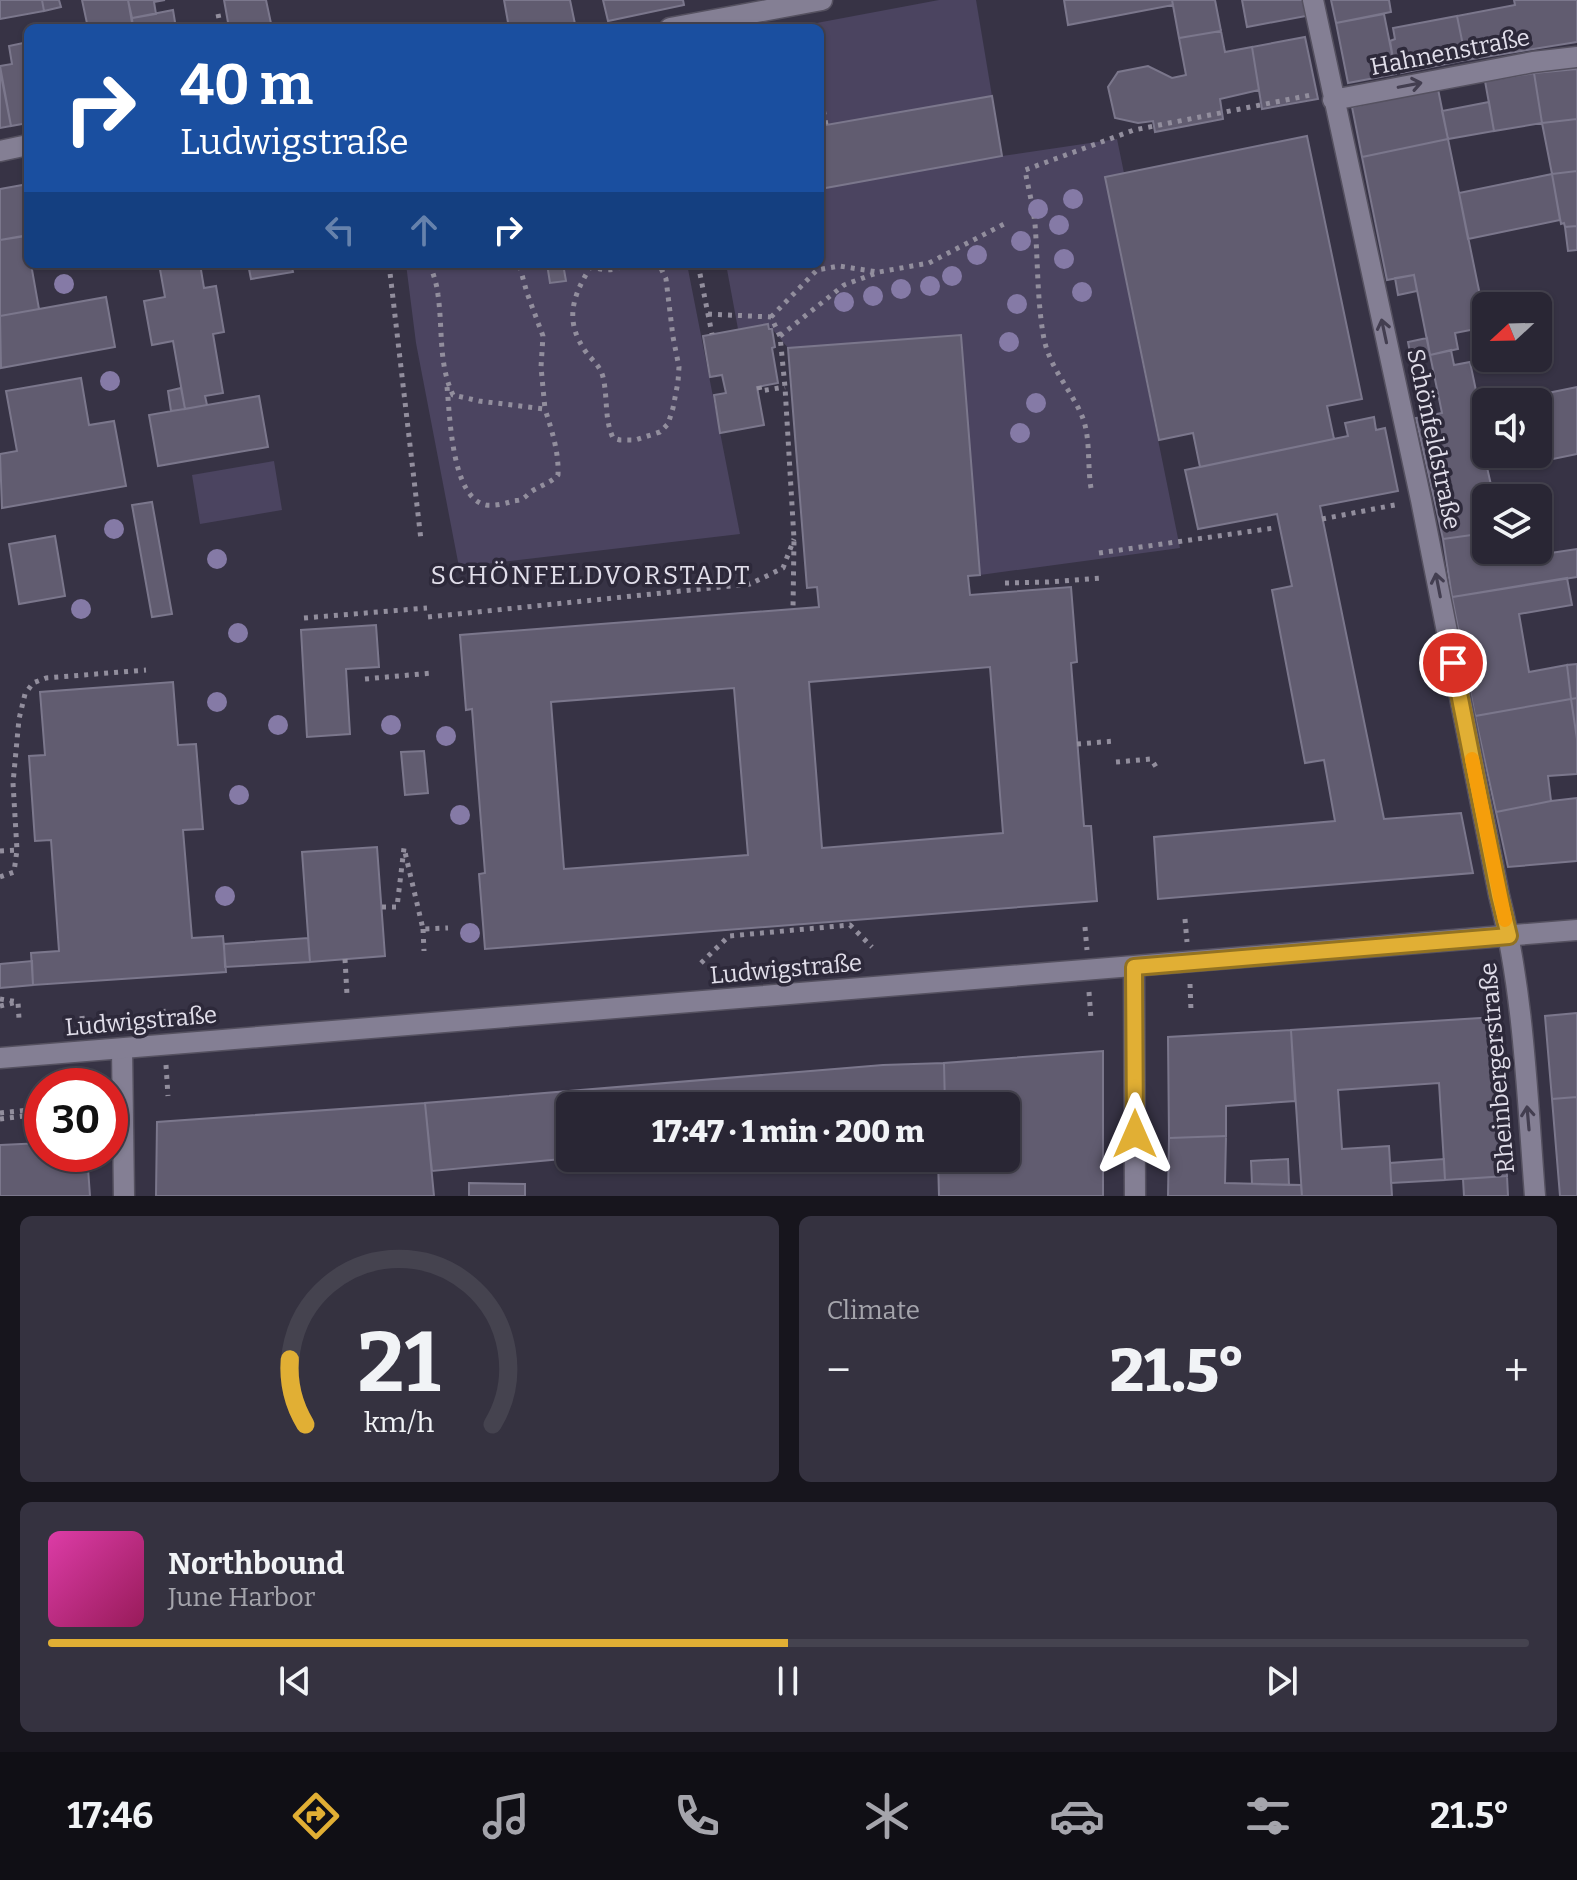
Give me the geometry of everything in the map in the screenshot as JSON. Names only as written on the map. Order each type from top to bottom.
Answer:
[{"type":"street","points":[[692,24],[822,0]]},
{"type":"street","name":"Schönfeldstraße","points":[[1313,0],[1421,500],[1509,936]]},
{"type":"street","name":"Hahnenstraße","points":[[1333,100],[1533,62],[1577,57]]},
{"type":"street","points":[[0,151],[24,146]]},
{"type":"street","name":"Ludwigstraße","points":[[0,1058],[1577,930]]},
{"type":"street","name":"Rheinbergerstraße","points":[[1509,936],[1518,986],[1535,1196]]},
{"type":"street","points":[[1134,967],[1135,1196]]},
{"type":"street","points":[[122,1049],[124,1196]]},
{"type":"path","points":[[218,14],[220,24]]},
{"type":"path","points":[[1091,488],[1088,435],[1083,418],[1053,365],[1041,325],[1035,219],[1025,170],[1134,130],[1322,93],[1333,100]]},
{"type":"path","points":[[824,114],[826,125]]},
{"type":"path","points":[[780,336],[844,285],[879,272],[929,263],[1008,222]]},
{"type":"path","points":[[708,314],[771,317],[817,270],[839,266],[879,272]]},
{"type":"path","points":[[389,268],[421,540]]},
{"type":"path","points":[[431,268],[438,296],[454,450],[467,491],[486,505],[502,505],[522,499],[558,475],[556,450],[545,409],[541,367],[543,336],[520,268]]},
{"type":"path","points":[[588,268],[578,290],[573,328],[603,376],[609,429],[613,438],[620,440],[635,440],[660,432],[668,424],[678,382],[679,367],[666,279],[661,268]]},
{"type":"path","points":[[699,268],[712,334]]},
{"type":"path","points":[[771,317],[780,336],[785,387],[794,539],[793,609]]},
{"type":"path","points":[[447,382],[453,395],[545,409]]},
{"type":"path","points":[[759,386],[760,391],[785,387]]},
{"type":"path","points":[[1322,519],[1421,500]]},
{"type":"path","points":[[1099,553],[1274,528]]},
{"type":"path","points":[[428,617],[750,584],[783,568],[794,539]]},
{"type":"path","points":[[1005,583],[1101,578]]},
{"type":"path","points":[[304,618],[427,608]]},
{"type":"path","points":[[0,877],[14,872],[17,850],[13,783],[16,739],[25,694],[33,683],[46,678],[146,670]]},
{"type":"path","points":[[365,679],[432,673]]},
{"type":"path","points":[[1077,744],[1115,741]]},
{"type":"path","points":[[1116,762],[1151,759],[1158,770]]},
{"type":"path","points":[[382,907],[397,907],[404,848],[423,929],[424,951]]},
{"type":"path","points":[[0,851],[17,850]]},
{"type":"path","points":[[701,963],[729,936],[785,928],[850,925],[872,947]]},
{"type":"path","points":[[423,929],[448,928]]},
{"type":"path","points":[[345,959],[347,995]]},
{"type":"path","points":[[2,999],[18,1002]]},
{"type":"path","points":[[0,1006],[18,1002]]},
{"type":"path","points":[[18,1002],[19,1019]]},
{"type":"path","points":[[0,1113],[24,1111]]},
{"type":"path","points":[[0,1119],[24,1117]]},
{"type":"shaded area","points":[[939,0],[976,0],[992,96],[824,125],[824,24],[811,24]]},
{"type":"shaded area","points":[[1117,139],[1124,173],[1105,178],[1180,548],[980,575],[961,335],[788,348],[768,324],[738,329],[727,268],[824,268],[824,187]]},
{"type":"shaded area","points":[[407,268],[688,268],[740,534],[459,567],[416,343]]},
{"type":"shaded area","points":[[274,461],[282,510],[200,524],[192,475]]},
{"type":"building","points":[[0,0],[42,0],[44,11],[0,19]]},
{"type":"building","points":[[42,0],[59,0],[61,7],[44,11]]},
{"type":"building","points":[[82,0],[128,0],[132,24],[87,24]]},
{"type":"building","points":[[128,0],[165,0],[154,2],[156,14],[132,18]]},
{"type":"building","points":[[224,0],[266,0],[271,24],[228,24]]},
{"type":"building","points":[[504,0],[570,0],[575,24],[508,24]]},
{"type":"building","points":[[603,0],[683,0],[684,5],[608,21]]},
{"type":"building","points":[[1064,0],[1172,0],[1173,5],[1068,25]]},
{"type":"building","points":[[1172,0],[1215,0],[1221,31],[1179,38]]},
{"type":"building","points":[[1242,0],[1303,0],[1306,16],[1247,27]]},
{"type":"building","points":[[1331,0],[1389,0],[1391,12],[1336,23]]},
{"type":"building","points":[[1514,0],[1577,0],[1577,42],[1466,60],[1457,16],[1515,5]]},
{"type":"building","points":[[173,10],[175,24],[133,24],[132,18]]},
{"type":"building","points":[[1384,14],[1396,74],[1348,83],[1336,23]]},
{"type":"building","points":[[1457,16],[1466,60],[1401,73],[1400,69],[1395,70],[1390,41],[1395,39],[1393,28]]},
{"type":"building","points":[[1221,31],[1225,52],[1252,47],[1259,90],[1220,99],[1223,119],[1155,132],[1153,121],[1138,123],[1115,118],[1108,87],[1118,72],[1148,66],[1172,78],[1186,75],[1179,38]]},
{"type":"building","points":[[1305,37],[1318,99],[1262,109],[1252,47]]},
{"type":"building","points":[[24,43],[24,124],[11,126],[0,66],[12,64],[9,46]]},
{"type":"building","points":[[1577,69],[1577,119],[1542,123],[1534,73]]},
{"type":"building","points":[[0,70],[11,126],[0,128]]},
{"type":"building","points":[[1534,73],[1542,123],[1494,131],[1485,81]]},
{"type":"building","points":[[1438,89],[1448,139],[1362,157],[1352,107]]},
{"type":"building","points":[[992,96],[1002,156],[824,188],[824,125]]},
{"type":"building","points":[[1489,102],[1494,131],[1448,139],[1442,111]]},
{"type":"building","points":[[1577,119],[1577,171],[1552,174],[1542,123]]},
{"type":"building","points":[[1307,136],[1362,399],[1327,406],[1334,439],[1200,467],[1193,433],[1159,440],[1105,177]]},
{"type":"building","points":[[1448,139],[1479,292],[1472,292],[1472,330],[1455,333],[1458,349],[1430,355],[1414,275],[1387,280],[1362,157]]},
{"type":"building","points":[[1577,171],[1577,226],[1565,227],[1564,223],[1561,224],[1552,174]]},
{"type":"building","points":[[1552,174],[1560,220],[1468,239],[1459,193]]},
{"type":"building","points":[[24,185],[24,236],[0,240],[0,189]]},
{"type":"building","points":[[1577,226],[1577,250],[1568,251],[1565,227]]},
{"type":"building","points":[[24,236],[24,268],[32,268],[39,309],[0,316],[0,240]]},
{"type":"building","points":[[160,268],[201,268],[204,288],[216,286],[224,332],[213,334],[223,393],[205,396],[207,405],[185,409],[173,341],[152,345],[144,301],[165,297]]},
{"type":"building","points":[[249,268],[292,268],[293,272],[251,279]]},
{"type":"building","points":[[548,268],[564,268],[566,281],[550,283]]},
{"type":"building","points":[[1414,275],[1417,291],[1398,295],[1395,278]]},
{"type":"building","points":[[106,297],[115,347],[1,368],[0,316]]},
{"type":"building","points":[[768,324],[772,329],[778,383],[757,387],[764,425],[720,433],[714,395],[726,393],[722,375],[710,377],[703,336]]},
{"type":"building","points":[[961,335],[980,575],[968,576],[970,595],[1071,587],[1077,662],[1071,663],[1084,826],[1091,826],[1097,901],[485,949],[479,874],[485,873],[472,709],[466,710],[460,635],[819,607],[817,587],[807,588],[788,348]],"holes":[[[990,667],[1003,833],[822,848],[809,682]],[[734,688],[748,855],[564,869],[551,702]]]},
{"type":"building","points":[[1427,338],[1430,355],[1411,358],[1408,342]]},
{"type":"building","points":[[1451,350],[1454,365],[1470,362],[1475,388],[1472,388],[1472,468],[1487,468],[1491,484],[1472,484],[1472,535],[1443,539],[1416,418],[1442,413],[1430,355]]},
{"type":"building","points":[[81,378],[89,425],[114,421],[126,486],[2,508],[0,454],[17,451],[6,391]]},
{"type":"building","points":[[1577,387],[1577,454],[1552,459],[1552,392]]},
{"type":"building","points":[[181,388],[185,409],[171,411],[168,391]]},
{"type":"building","points":[[259,396],[268,447],[158,466],[149,415]]},
{"type":"building","points":[[1374,417],[1376,430],[1385,428],[1398,491],[1320,506],[1384,819],[1461,813],[1473,873],[1158,899],[1154,837],[1335,821],[1324,760],[1305,763],[1272,590],[1292,586],[1277,514],[1198,529],[1185,470],[1348,436],[1345,423]]},
{"type":"building","points":[[152,502],[172,614],[152,617],[132,505]]},
{"type":"building","points":[[1472,535],[1472,564],[1552,564],[1552,553],[1577,549],[1577,577],[1452,597],[1443,539]]},
{"type":"building","points":[[55,536],[65,596],[19,604],[9,544]]},
{"type":"building","points":[[1567,578],[1572,605],[1519,614],[1529,672],[1567,665],[1571,699],[1475,716],[1452,597]]},
{"type":"building","points":[[376,625],[379,667],[346,669],[350,734],[307,737],[301,630]]},
{"type":"building","points":[[1577,664],[1577,698],[1571,699],[1567,665]]},
{"type":"building","points":[[173,682],[178,745],[196,744],[203,829],[183,830],[192,938],[223,936],[226,972],[33,985],[31,953],[59,951],[51,840],[35,841],[29,756],[45,755],[40,692]]},
{"type":"building","points":[[1577,698],[1577,739],[1571,699]]},
{"type":"building","points":[[1571,699],[1577,739],[1577,774],[1548,776],[1551,801],[1496,812],[1475,716]]},
{"type":"building","points":[[424,751],[428,793],[405,795],[401,752]]},
{"type":"building","points":[[1577,798],[1577,861],[1508,867],[1496,812]]},
{"type":"building","points":[[377,847],[385,956],[310,962],[302,852]]},
{"type":"building","points":[[308,938],[310,962],[225,967],[224,944]]},
{"type":"building","points":[[32,961],[33,985],[0,988],[0,964]]},
{"type":"building","points":[[1577,1013],[1577,1097],[1552,1099],[1545,1016]]},
{"type":"building","points":[[1496,1017],[1507,1176],[1445,1180],[1439,1083],[1338,1090],[1342,1149],[1389,1146],[1392,1196],[1302,1196],[1291,1030]]},
{"type":"building","points":[[1291,1030],[1295,1101],[1226,1106],[1226,1136],[1169,1138],[1168,1037]]},
{"type":"building","points":[[1103,1051],[1103,1196],[939,1196],[938,1172],[1020,1172],[1020,1092],[945,1092],[944,1063]]},
{"type":"building","points":[[944,1063],[945,1092],[558,1092],[883,1065]]},
{"type":"building","points":[[556,1092],[556,1160],[432,1171],[425,1103]]},
{"type":"building","points":[[1577,1097],[1577,1196],[1560,1196],[1552,1099]]},
{"type":"building","points":[[425,1103],[434,1196],[156,1196],[157,1122]]},
{"type":"building","points":[[1226,1136],[1225,1183],[1301,1185],[1302,1196],[1168,1196],[1169,1138]]},
{"type":"building","points":[[24,1144],[24,1172],[88,1172],[90,1196],[0,1196],[0,1145]]},
{"type":"building","points":[[1288,1159],[1289,1185],[1252,1184],[1251,1161]]},
{"type":"building","points":[[1444,1159],[1445,1180],[1391,1183],[1390,1163]]},
{"type":"building","points":[[1507,1176],[1508,1196],[1464,1196],[1463,1179]]},
{"type":"building","points":[[469,1183],[525,1184],[525,1196],[469,1196]]},
{"type":"slow traffic","points":[[1472,759],[1505,920]]},
{"type":"district","name":"SCHÖNFELDVORSTADT","points":[[591,575]]},
{"type":"route","points":[[1135,1134],[1134,967],[1509,936],[1453,663]]}]
